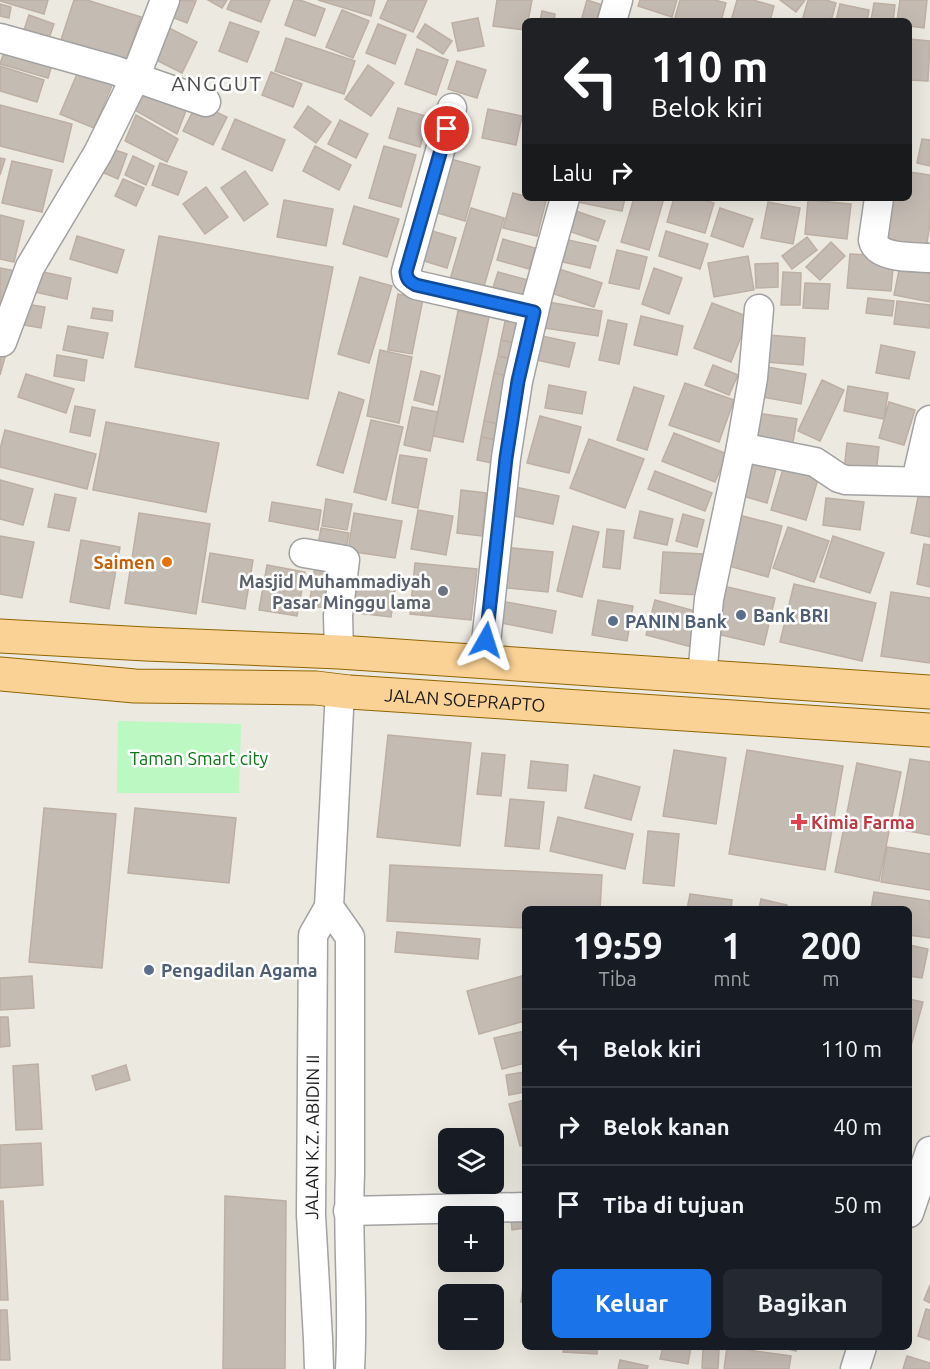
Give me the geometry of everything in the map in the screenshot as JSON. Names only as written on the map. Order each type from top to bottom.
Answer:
[{"type":"main road","points":[[0,636],[339,652],[930,692]]},
{"type":"main road","name":"JALAN SOEPRAPTO","points":[[0,674],[135,686],[316,688],[930,730]]},
{"type":"street","points":[[0,342],[2,342],[30,267],[98,153],[135,78],[165,0]]},
{"type":"street","points":[[613,18],[618,0]]},
{"type":"street","points":[[0,38],[114,70],[207,102]]},
{"type":"street","points":[[452,108],[406,272],[407,278],[416,285],[534,312]]},
{"type":"street","points":[[484,661],[506,458],[518,381],[564,201]]},
{"type":"street","points":[[879,201],[873,240],[875,246],[882,252],[890,254],[930,258]]},
{"type":"street","points":[[702,676],[709,599],[753,378],[759,309]]},
{"type":"street","points":[[741,447],[815,462],[846,480],[923,482],[930,420]]},
{"type":"street","points":[[304,553],[345,561],[338,615],[339,652]]},
{"type":"street","points":[[340,690],[329,907],[350,937],[348,1210],[350,1369]]},
{"type":"street","name":"JALAN K.Z. ABIDIN II","points":[[319,1369],[311,1215],[313,935],[329,907]]},
{"type":"street","points":[[912,1204],[930,1151]]},
{"type":"street","points":[[348,1210],[522,1207]]},
{"type":"street","points":[[855,1369],[861,1350]]},
{"type":"green space","name":"Taman Smart city","points":[[118,721],[241,724],[239,793],[117,793]]},
{"type":"building","points":[[1,0],[48,0],[44,14]]},
{"type":"building","points":[[74,0],[87,0],[141,17],[124,67],[59,46]]},
{"type":"building","points":[[173,0],[196,1],[187,23],[167,15]]},
{"type":"building","points":[[208,0],[227,0],[222,8]]},
{"type":"building","points":[[231,0],[270,0],[261,22],[227,9]]},
{"type":"building","points":[[294,0],[325,9],[315,36],[285,25]]},
{"type":"building","points":[[318,0],[375,0],[371,16]]},
{"type":"building","points":[[388,0],[427,0],[413,32],[380,18]]},
{"type":"building","points":[[497,0],[532,0],[529,18],[522,18],[522,30],[493,26]]},
{"type":"building","points":[[587,0],[606,6],[602,18],[582,18]]},
{"type":"building","points":[[640,0],[677,0],[672,17],[638,6]]},
{"type":"building","points":[[680,0],[715,0],[726,3],[722,18],[675,18]]},
{"type":"building","points":[[737,0],[753,0],[774,6],[771,18],[732,18]]},
{"type":"building","points":[[780,0],[805,0],[796,12]]},
{"type":"building","points":[[808,0],[826,0],[836,3],[832,18],[803,18]]},
{"type":"building","points":[[900,0],[927,0],[924,28],[912,26],[912,18],[897,18]]},
{"type":"building","points":[[874,3],[895,5],[893,18],[872,18]]},
{"type":"building","points":[[0,4],[11,7],[9,18],[0,16]]},
{"type":"building","points":[[840,4],[869,10],[868,18],[837,18]]},
{"type":"building","points":[[342,10],[369,21],[353,58],[326,47]]},
{"type":"building","points":[[542,11],[555,14],[554,18],[541,18]]},
{"type":"building","points":[[29,15],[54,24],[46,47],[21,39]]},
{"type":"building","points":[[478,18],[484,46],[458,51],[452,23]]},
{"type":"building","points":[[230,22],[259,32],[247,62],[219,51]]},
{"type":"building","points":[[161,24],[197,42],[182,73],[146,55]]},
{"type":"building","points":[[378,24],[406,35],[395,64],[366,53]]},
{"type":"building","points":[[425,24],[452,41],[443,54],[417,37]]},
{"type":"building","points":[[286,38],[355,61],[344,94],[275,71]]},
{"type":"building","points":[[912,39],[930,41],[928,81],[912,80]]},
{"type":"building","points":[[7,43],[54,58],[48,78],[0,64]]},
{"type":"building","points":[[417,49],[448,60],[436,95],[405,84]]},
{"type":"building","points":[[457,61],[486,70],[477,98],[448,89]]},
{"type":"building","points":[[368,65],[394,83],[371,116],[345,99]]},
{"type":"building","points":[[0,66],[44,80],[37,102],[0,91]]},
{"type":"building","points":[[80,67],[114,81],[94,128],[60,114]]},
{"type":"building","points":[[271,72],[302,84],[293,107],[262,95]]},
{"type":"building","points":[[142,86],[187,108],[177,134],[131,108]]},
{"type":"building","points":[[197,103],[227,117],[213,145],[183,131]]},
{"type":"building","points":[[0,105],[72,124],[63,162],[0,146]]},
{"type":"building","points":[[308,106],[331,122],[316,143],[294,127]]},
{"type":"building","points":[[398,108],[429,117],[420,147],[389,138]]},
{"type":"building","points":[[488,109],[522,116],[516,145],[482,138]]},
{"type":"building","points":[[136,115],[178,139],[167,162],[125,141]]},
{"type":"building","points":[[235,119],[285,140],[272,171],[222,149]]},
{"type":"building","points":[[340,120],[368,134],[356,158],[328,144]]},
{"type":"building","points":[[922,139],[930,140],[930,166],[917,163]]},
{"type":"building","points":[[315,146],[351,165],[339,190],[303,171]]},
{"type":"building","points":[[384,146],[416,155],[401,207],[369,198]]},
{"type":"building","points":[[112,149],[127,154],[118,179],[102,172]]},
{"type":"building","points":[[133,156],[154,166],[146,185],[125,175]]},
{"type":"building","points":[[0,158],[5,159],[0,175]]},
{"type":"building","points":[[447,158],[480,167],[465,221],[431,211]]},
{"type":"building","points":[[12,161],[52,170],[42,212],[2,203]]},
{"type":"building","points":[[160,163],[187,172],[178,195],[152,185]]},
{"type":"building","points":[[245,171],[268,204],[244,221],[221,188]]},
{"type":"building","points":[[912,172],[930,175],[930,223],[926,249],[879,241],[886,201],[912,201]]},
{"type":"building","points":[[123,179],[144,188],[136,206],[115,196]]},
{"type":"building","points":[[206,187],[228,217],[205,234],[183,204]]},
{"type":"building","points":[[513,193],[522,195],[522,201],[546,201],[537,236],[503,228]]},
{"type":"building","points":[[284,200],[333,209],[326,246],[277,237]]},
{"type":"building","points":[[577,201],[624,201],[622,211]]},
{"type":"building","points":[[633,201],[663,201],[649,250],[621,242]]},
{"type":"building","points":[[673,201],[714,203],[705,233],[667,222]]},
{"type":"building","points":[[808,201],[851,204],[847,239],[805,234]]},
{"type":"building","points":[[768,202],[800,208],[793,244],[761,238]]},
{"type":"building","points":[[354,206],[399,219],[387,257],[343,244]]},
{"type":"building","points":[[471,208],[504,218],[482,293],[449,283]]},
{"type":"building","points":[[720,208],[753,219],[743,247],[711,236]]},
{"type":"building","points":[[570,209],[605,221],[598,241],[563,229]]},
{"type":"building","points":[[0,215],[24,221],[14,262],[0,259]]},
{"type":"building","points":[[429,230],[456,238],[447,268],[421,260]]},
{"type":"building","points":[[666,231],[708,244],[700,269],[659,256]]},
{"type":"building","points":[[77,236],[124,250],[117,273],[70,259]]},
{"type":"building","points":[[159,236],[333,267],[308,399],[135,367]]},
{"type":"building","points":[[807,237],[817,250],[792,269],[782,256]]},
{"type":"building","points":[[559,238],[596,246],[590,268],[554,260]]},
{"type":"building","points":[[503,239],[535,248],[529,269],[497,260]]},
{"type":"building","points":[[831,242],[845,256],[820,280],[806,267]]},
{"type":"building","points":[[617,250],[647,257],[639,289],[609,283]]},
{"type":"building","points":[[850,254],[894,256],[891,291],[847,288]]},
{"type":"building","points":[[748,256],[754,290],[714,297],[708,263]]},
{"type":"building","points":[[902,256],[930,261],[930,302],[894,295]]},
{"type":"building","points":[[778,263],[778,287],[756,288],[755,264]]},
{"type":"building","points":[[553,267],[602,283],[594,307],[545,291]]},
{"type":"building","points":[[0,268],[16,271],[0,319]]},
{"type":"building","points":[[654,268],[682,278],[669,314],[642,304]]},
{"type":"building","points":[[34,270],[71,278],[67,299],[30,291]]},
{"type":"building","points":[[498,272],[528,280],[521,305],[490,297]]},
{"type":"building","points":[[783,272],[801,273],[800,305],[781,305]]},
{"type":"building","points":[[360,277],[392,286],[369,363],[338,354]]},
{"type":"building","points":[[805,283],[830,284],[828,309],[803,308]]},
{"type":"building","points":[[398,294],[423,299],[412,354],[388,350]]},
{"type":"building","points":[[868,298],[894,301],[892,316],[866,313]]},
{"type":"building","points":[[542,301],[602,311],[598,336],[538,327]]},
{"type":"building","points":[[897,301],[930,305],[930,328],[894,324]]},
{"type":"building","points":[[20,303],[45,307],[41,328],[17,324]]},
{"type":"building","points":[[712,303],[749,317],[731,362],[694,348]]},
{"type":"building","points":[[93,308],[113,311],[112,321],[91,318]]},
{"type":"building","points":[[458,311],[489,317],[463,442],[433,436]]},
{"type":"building","points":[[641,316],[683,326],[677,355],[634,345]]},
{"type":"building","points":[[506,317],[530,322],[525,345],[501,340]]},
{"type":"building","points":[[608,320],[627,324],[619,364],[599,360]]},
{"type":"building","points":[[68,326],[108,333],[103,358],[63,350]]},
{"type":"building","points":[[537,335],[575,343],[569,367],[532,359]]},
{"type":"building","points":[[768,335],[805,338],[803,365],[766,362]]},
{"type":"building","points":[[501,340],[525,345],[521,361],[498,356]]},
{"type":"building","points":[[881,345],[915,352],[909,379],[876,373]]},
{"type":"building","points":[[0,348],[7,350],[0,375]]},
{"type":"building","points":[[380,350],[412,357],[399,423],[367,416]]},
{"type":"building","points":[[57,355],[87,360],[84,381],[54,376]]},
{"type":"building","points":[[498,356],[521,361],[518,378],[494,373]]},
{"type":"building","points":[[713,365],[738,375],[729,395],[705,385]]},
{"type":"building","points":[[768,367],[806,374],[801,404],[762,397]]},
{"type":"building","points":[[421,371],[440,376],[433,405],[414,400]]},
{"type":"building","points":[[494,373],[518,378],[507,426],[484,421]]},
{"type":"building","points":[[26,374],[74,389],[66,413],[18,397]]},
{"type":"building","points":[[822,380],[844,390],[820,441],[798,431]]},
{"type":"building","points":[[685,383],[734,400],[719,442],[669,425]]},
{"type":"building","points":[[549,385],[586,392],[582,414],[545,408]]},
{"type":"building","points":[[848,386],[888,393],[884,419],[844,411]]},
{"type":"building","points":[[634,387],[664,396],[647,450],[617,440]]},
{"type":"building","points":[[339,392],[364,400],[343,473],[317,465]]},
{"type":"building","points":[[889,402],[915,410],[904,445],[879,438]]},
{"type":"building","points":[[75,406],[95,410],[90,436],[70,432]]},
{"type":"building","points":[[412,407],[438,412],[430,451],[404,445]]},
{"type":"building","points":[[756,413],[797,419],[791,454],[750,448]]},
{"type":"building","points":[[540,416],[581,427],[569,473],[527,463]]},
{"type":"building","points":[[371,420],[403,427],[386,500],[354,492]]},
{"type":"building","points":[[484,421],[507,426],[506,442],[481,437]]},
{"type":"building","points":[[106,422],[219,443],[206,512],[93,490]]},
{"type":"building","points":[[5,430],[96,454],[87,489],[0,467],[0,449]]},
{"type":"building","points":[[674,433],[727,454],[715,482],[662,461]]},
{"type":"building","points":[[481,437],[506,442],[501,465],[477,460]]},
{"type":"building","points":[[589,439],[644,459],[625,508],[570,488]]},
{"type":"building","points":[[847,443],[879,447],[876,473],[844,470]]},
{"type":"building","points":[[400,455],[427,459],[418,508],[392,503]]},
{"type":"building","points":[[786,459],[821,469],[806,520],[771,510]]},
{"type":"building","points":[[745,461],[776,469],[767,503],[736,494]]},
{"type":"building","points":[[655,471],[712,493],[705,511],[648,489]]},
{"type":"building","points":[[0,480],[33,489],[23,525],[0,519]]},
{"type":"building","points":[[510,486],[559,496],[553,524],[504,514]]},
{"type":"building","points":[[461,490],[486,493],[482,536],[457,533]]},
{"type":"building","points":[[919,492],[930,494],[930,537],[911,533]]},
{"type":"building","points":[[55,494],[76,498],[69,531],[48,527]]},
{"type":"building","points":[[826,498],[864,502],[860,530],[823,525]]},
{"type":"building","points":[[326,499],[352,504],[347,530],[322,526]]},
{"type":"building","points":[[272,502],[321,510],[318,530],[269,521]]},
{"type":"building","points":[[418,510],[453,516],[446,555],[411,549]]},
{"type":"building","points":[[640,511],[673,519],[667,545],[634,538]]},
{"type":"building","points":[[139,513],[210,524],[196,614],[125,603]]},
{"type":"building","points":[[354,513],[402,521],[395,558],[348,551]]},
{"type":"building","points":[[683,514],[704,520],[697,547],[676,541]]},
{"type":"building","points":[[735,514],[782,526],[768,577],[722,564]]},
{"type":"building","points":[[573,526],[599,532],[582,597],[557,591]]},
{"type":"building","points":[[788,527],[829,541],[814,582],[773,568]]},
{"type":"building","points":[[321,528],[349,533],[345,556],[317,551]]},
{"type":"building","points":[[607,529],[624,531],[620,569],[603,567]]},
{"type":"building","points":[[0,536],[34,542],[22,598],[0,594]]},
{"type":"building","points":[[833,536],[884,553],[870,593],[820,577]]},
{"type":"building","points":[[81,540],[120,547],[109,609],[70,602]]},
{"type":"building","points":[[924,544],[930,545],[930,587],[917,584]]},
{"type":"building","points":[[503,547],[553,552],[548,592],[498,587]]},
{"type":"building","points":[[663,552],[704,554],[701,595],[660,593]]},
{"type":"building","points":[[210,553],[253,560],[245,609],[202,602]]},
{"type":"building","points":[[316,559],[344,564],[338,609],[309,606]]},
{"type":"building","name":"Masjid Muhammadiyah Pasar Minggu lama","points":[[415,563],[477,569],[471,620],[410,614]]},
{"type":"building","points":[[267,565],[305,572],[297,616],[259,610]]},
{"type":"building","points":[[345,576],[396,583],[391,617],[340,611]]},
{"type":"building","points":[[794,584],[876,603],[862,661],[780,642]]},
{"type":"building","name":"Bank BRI","points":[[719,585],[775,598],[764,645],[708,632]]},
{"type":"building","points":[[891,592],[930,598],[930,663],[881,656]]},
{"type":"building","points":[[495,600],[556,611],[552,633],[491,621]]},
{"type":"building","name":"PANIN Bank","points":[[598,600],[633,606],[627,641],[592,635]]},
{"type":"building","points":[[655,600],[702,613],[692,647],[646,635]]},
{"type":"building","points":[[388,735],[471,743],[460,846],[377,837]]},
{"type":"building","points":[[674,750],[726,758],[716,824],[663,816]]},
{"type":"building","points":[[747,750],[843,766],[825,870],[729,854]]},
{"type":"building","points":[[482,753],[505,755],[501,796],[477,794]]},
{"type":"building","points":[[910,759],[930,762],[930,835],[897,829]]},
{"type":"building","points":[[531,761],[568,765],[566,791],[528,788]]},
{"type":"building","points":[[857,763],[901,772],[879,881],[835,872]]},
{"type":"building","points":[[594,775],[640,787],[631,820],[585,808]]},
{"type":"building","points":[[510,799],[544,802],[539,849],[505,846]]},
{"type":"building","points":[[44,808],[116,814],[102,968],[29,962]]},
{"type":"building","points":[[135,808],[236,818],[229,883],[128,873]]},
{"type":"building","points":[[558,817],[633,834],[625,869],[550,851]]},
{"type":"building","points":[[648,831],[679,834],[674,886],[643,883]]},
{"type":"building","points":[[887,847],[930,854],[930,890],[881,882]]},
{"type":"building","points":[[390,865],[602,875],[600,906],[522,906],[522,928],[387,921]]},
{"type":"building","points":[[874,892],[930,901],[930,938],[912,935],[912,906],[872,906]]},
{"type":"building","points":[[690,894],[732,900],[731,906],[688,906]]},
{"type":"building","points":[[761,899],[787,905],[787,906],[760,906]]},
{"type":"building","points":[[397,932],[480,939],[478,959],[395,952]]},
{"type":"building","points":[[912,946],[928,949],[922,978],[912,976]]},
{"type":"building","points":[[32,976],[34,1008],[0,1010],[0,978]]},
{"type":"building","points":[[522,976],[522,1022],[479,1034],[467,991]]},
{"type":"building","points":[[912,1000],[923,1002],[912,1042]]},
{"type":"building","points":[[0,1017],[8,1017],[10,1046],[0,1047]]},
{"type":"building","points":[[522,1032],[522,1064],[502,1069],[494,1038]]},
{"type":"building","points":[[38,1064],[42,1129],[16,1130],[13,1066]]},
{"type":"building","points":[[126,1065],[130,1080],[96,1090],[92,1076]]},
{"type":"building","points":[[522,1072],[522,1093],[509,1095],[506,1075]]},
{"type":"building","points":[[522,1101],[522,1146],[520,1146],[509,1104]]},
{"type":"building","points":[[41,1143],[43,1185],[0,1188],[0,1145]]},
{"type":"building","points":[[225,1196],[286,1201],[285,1369],[223,1369]]},
{"type":"building","points":[[0,1201],[3,1201],[8,1300],[0,1300]]},
{"type":"building","points":[[522,1216],[522,1228],[512,1230],[511,1218]]},
{"type":"building","points":[[930,1285],[930,1303],[924,1300]]},
{"type":"building","points":[[926,1309],[930,1310],[930,1340],[918,1336]]},
{"type":"building","points":[[0,1310],[7,1310],[10,1360],[0,1360]]},
{"type":"building","points":[[563,1350],[597,1350],[597,1354],[563,1352]]},
{"type":"building","points":[[662,1350],[690,1350],[688,1364],[660,1359]]},
{"type":"building","points":[[703,1350],[719,1350],[718,1369],[702,1368]]},
{"type":"building","points":[[727,1350],[748,1350],[791,1356],[789,1369],[724,1369]]},
{"type":"building","points":[[907,1356],[930,1363],[930,1369],[903,1369]]},
{"type":"building","points":[[620,1360],[648,1366],[647,1369],[618,1369]]},
{"type":"place","name":"Saimen","points":[[167,562]]},
{"type":"place","name":"Masjid Muhammadiyah Pasar Minggu lama","points":[[443,591]]},
{"type":"place","name":"Bank BRI","points":[[741,615]]},
{"type":"place","name":"PANIN Bank","points":[[613,621]]},
{"type":"place","name":"Kimia Farma","points":[[799,822]]},
{"type":"place","name":"Pengadilan Agama","points":[[149,970]]},
{"type":"district","name":"ANGGUT","points":[[217,83]]},
{"type":"route","points":[[447,129],[406,272],[407,278],[416,285],[534,312],[518,381],[506,458],[486,640]]}]
